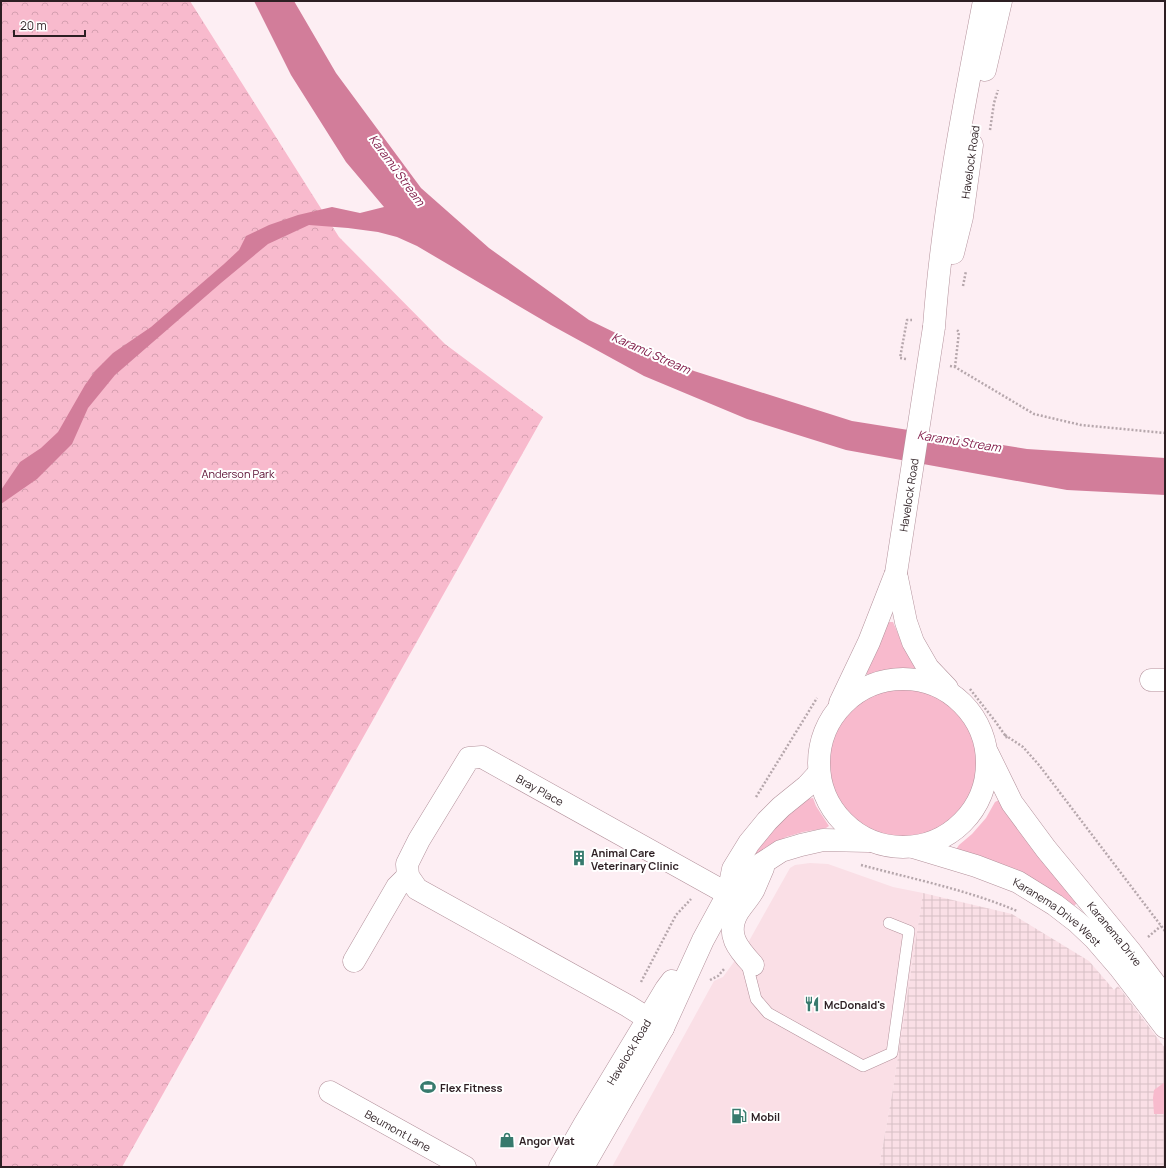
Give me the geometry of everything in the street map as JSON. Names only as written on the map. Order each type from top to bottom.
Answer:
[{"type":"main road","name":"Havelock Road","points":[[837,709],[869,642],[896,574],[934,324],[946,215],[966,90],[984,1]]},
{"type":"main road","name":"Havelock Road","points":[[934,324],[962,217],[980,92],[1001,1]]},
{"type":"main road","name":"Havelock Road","points":[[896,574],[906,622],[913,642],[928,668],[954,696]]},
{"type":"main road","points":[[893,679],[914,679],[936,685],[954,696],[970,711],[981,730],[987,751],[987,772],[982,794],[971,814],[955,830],[935,841],[914,847],[891,847],[869,841],[850,829],[834,813],[824,793],[818,774],[819,748],[826,727],[837,709],[853,694],[872,684],[893,679]]},
{"type":"main road","name":"Karanema Drive","points":[[987,751],[1012,803],[1046,849],[1130,951],[1165,997]]},
{"type":"main road","name":"Bray Place","points":[[408,876],[407,864],[412,853],[469,758],[482,757],[728,894]]},
{"type":"main road","name":"Havelock Road","points":[[583,1167],[656,1023],[666,990],[703,940],[728,894],[733,869],[749,843],[771,816],[807,786],[818,774]]},
{"type":"main road","name":"Havelock Road","points":[[728,894],[765,862],[781,851],[823,840],[869,841]]},
{"type":"main road","name":"Karanema Drive West","points":[[914,847],[976,866],[1018,882],[1056,905],[1095,939],[1120,968],[1165,1027]]},
{"type":"main road","points":[[746,958],[733,932],[733,924],[754,889],[765,862]]},
{"type":"main road","points":[[354,961],[397,887],[408,876],[417,889],[656,1023]]},
{"type":"main road","name":"Havelock Road","points":[[560,1167],[584,1125],[656,1023]]},
{"type":"main road","name":"Beumont Lane","points":[[330,1092],[465,1167]]},
{"type":"lane","points":[[746,958],[756,999],[768,1014],[863,1066],[892,1053],[909,931],[889,923]]},
{"type":"path","points":[[900,358],[908,359]]},
{"type":"path","points":[[947,366],[955,367],[1034,414],[1081,425],[1165,433]]},
{"type":"path","points":[[752,803],[818,696]]},
{"type":"path","points":[[1005,735],[1023,747],[1039,765],[1165,931]]},
{"type":"path","points":[[860,865],[952,889],[996,902],[1023,913]]},
{"type":"path","points":[[1130,951],[1161,926]]},
{"type":"path","points":[[708,981],[718,976],[724,968],[746,958]]},
{"type":"shaded area","points":[[810,863],[828,864],[893,887],[923,893],[893,1089],[879,1167],[612,1167],[714,981],[723,977],[749,941],[790,868],[795,865]]},
{"type":"shaded area","points":[[923,893],[1012,914],[1089,961],[1114,990],[1118,986],[1165,1048],[1165,1167],[879,1167],[893,1089]]},
{"type":"green space","name":"Anderson Park","points":[[1,1],[190,1],[339,237],[445,344],[543,417],[122,1167],[1,1167]]},
{"type":"green space","points":[[888,622],[893,622],[903,645],[916,666],[914,669],[871,675],[867,674],[866,671]]},
{"type":"green space","points":[[895,679],[911,679],[935,685],[950,693],[963,703],[973,716],[981,731],[986,747],[986,779],[981,795],[973,810],[963,823],[950,833],[927,844],[911,847],[895,847],[879,844],[863,837],[849,828],[838,817],[829,803],[822,787],[819,771],[819,755],[822,739],[829,723],[838,709],[849,698],[863,689],[879,682]]},
{"type":"green space","points":[[813,798],[816,806],[829,826],[786,837],[766,848],[754,858],[752,856],[778,822],[808,799]]},
{"type":"green space","points":[[999,800],[1076,901],[1076,904],[1073,907],[957,851],[959,845],[972,834],[986,818],[995,802]]},
{"type":"green space","points":[[1165,1082],[1165,1114],[1154,1114],[1154,1090]]},
{"type":"water","name":"Karamū Stream","points":[[254,1],[294,1],[336,73],[421,188],[489,248],[589,320],[694,371],[852,421],[1027,449],[1165,458],[1165,495],[1067,490],[846,450],[747,419],[644,376],[551,325],[417,246],[397,237],[378,232],[309,225],[268,244],[115,375],[88,408],[72,444],[37,479],[1,504],[1,490],[20,462],[41,448],[58,432],[85,385],[95,371],[113,353],[151,327],[224,264],[239,250],[246,236],[269,225],[298,215],[332,207],[360,213],[384,207],[346,162],[291,75]]},
{"type":"place","name":"Animal Care Veterinary Clinic","points":[[579,858]]},
{"type":"place","name":"McDonald's","points":[[812,1004]]},
{"type":"place","name":"Flex Fitness","points":[[428,1087]]},
{"type":"place","name":"Mobil","points":[[739,1116]]},
{"type":"place","name":"Angor Wat","points":[[507,1140]]}]
